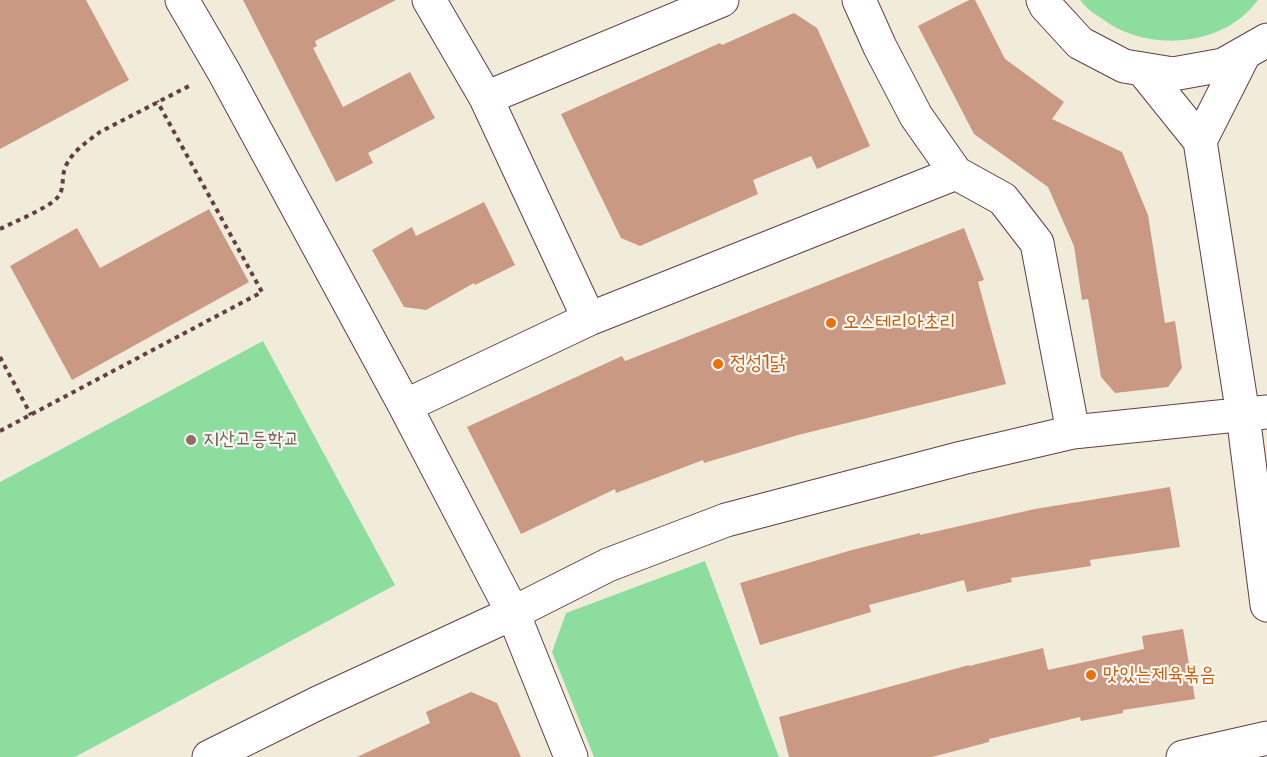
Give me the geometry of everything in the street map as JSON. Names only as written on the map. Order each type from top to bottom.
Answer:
[{"type":"street","points":[[182,0],[224,72],[405,406],[513,613],[571,757]]},
{"type":"street","points":[[429,0],[486,98],[590,319]]},
{"type":"street","points":[[486,98],[722,0]]},
{"type":"street","points":[[859,0],[880,47],[916,116],[956,173],[1003,199],[1037,243],[1073,432]]},
{"type":"street","points":[[1043,0],[1080,43],[1124,66],[1173,74],[1223,65],[1255,47]]},
{"type":"street","points":[[1200,141],[1255,47]]},
{"type":"street","points":[[1142,69],[1200,141],[1255,413],[1267,605]]},
{"type":"street","points":[[405,406],[590,319],[956,173]]},
{"type":"street","points":[[209,757],[608,566],[726,520],[962,458],[1073,432],[1255,413]]},
{"type":"street","points":[[1183,757],[1267,738]]},
{"type":"path","points":[[0,229],[56,200],[62,192],[66,166],[76,151],[100,132],[157,101],[224,72]]},
{"type":"path","points":[[0,431],[262,292],[157,101]]},
{"type":"path","points":[[0,357],[31,415]]},
{"type":"green space","points":[[1080,0],[1258,0],[1243,16],[1225,28],[1205,36],[1183,40],[1161,40],[1140,37],[1119,29],[1092,12]]},
{"type":"green space","points":[[263,341],[395,585],[75,757],[0,757],[0,482]]},
{"type":"green space","points":[[705,561],[779,757],[594,757],[552,652],[566,613]]},
{"type":"building","points":[[0,0],[86,0],[129,80],[0,149]]},
{"type":"building","points":[[243,0],[396,0],[315,41],[317,46],[313,48],[343,107],[410,72],[435,118],[368,153],[373,163],[336,182]]},
{"type":"building","points":[[969,0],[975,0],[1005,59],[1064,102],[1052,119],[1122,152],[1148,215],[1165,323],[1175,321],[1182,368],[1168,387],[1115,393],[1101,377],[1088,299],[1082,300],[1074,246],[1048,187],[974,134],[918,26]]},
{"type":"building","points":[[794,13],[817,28],[870,146],[817,169],[811,156],[753,180],[758,194],[640,246],[621,238],[561,114],[720,43],[722,45]]},
{"type":"building","points":[[484,202],[515,265],[475,285],[474,283],[426,310],[404,307],[372,250],[412,227],[416,236]]},
{"type":"building","points":[[209,209],[249,282],[72,380],[10,266],[77,228],[100,268]]},
{"type":"building","points":[[964,228],[984,280],[978,282],[1006,384],[798,435],[704,463],[703,460],[616,493],[615,489],[521,534],[467,427],[622,356],[625,361]]},
{"type":"building","points":[[1170,487],[1180,547],[1090,560],[1091,566],[1011,578],[1012,582],[967,592],[964,580],[869,605],[871,612],[760,645],[740,583],[852,550],[920,533],[920,535],[1035,509]]},
{"type":"building","points":[[1183,629],[1195,699],[1123,710],[1123,713],[1081,721],[1080,717],[989,739],[989,742],[932,757],[789,757],[779,717],[969,665],[1043,648],[1048,670],[1144,649],[1142,636]]},
{"type":"building","points":[[471,692],[497,703],[521,757],[357,757],[430,723],[426,712]]},
{"type":"place","name":"오스테리아초리","points":[[831,323]]},
{"type":"place","name":"정성1닭","points":[[718,364]]},
{"type":"place","name":"지산고등학교","points":[[191,440]]},
{"type":"place","name":"맛있는제육볶음","points":[[1091,675]]}]
